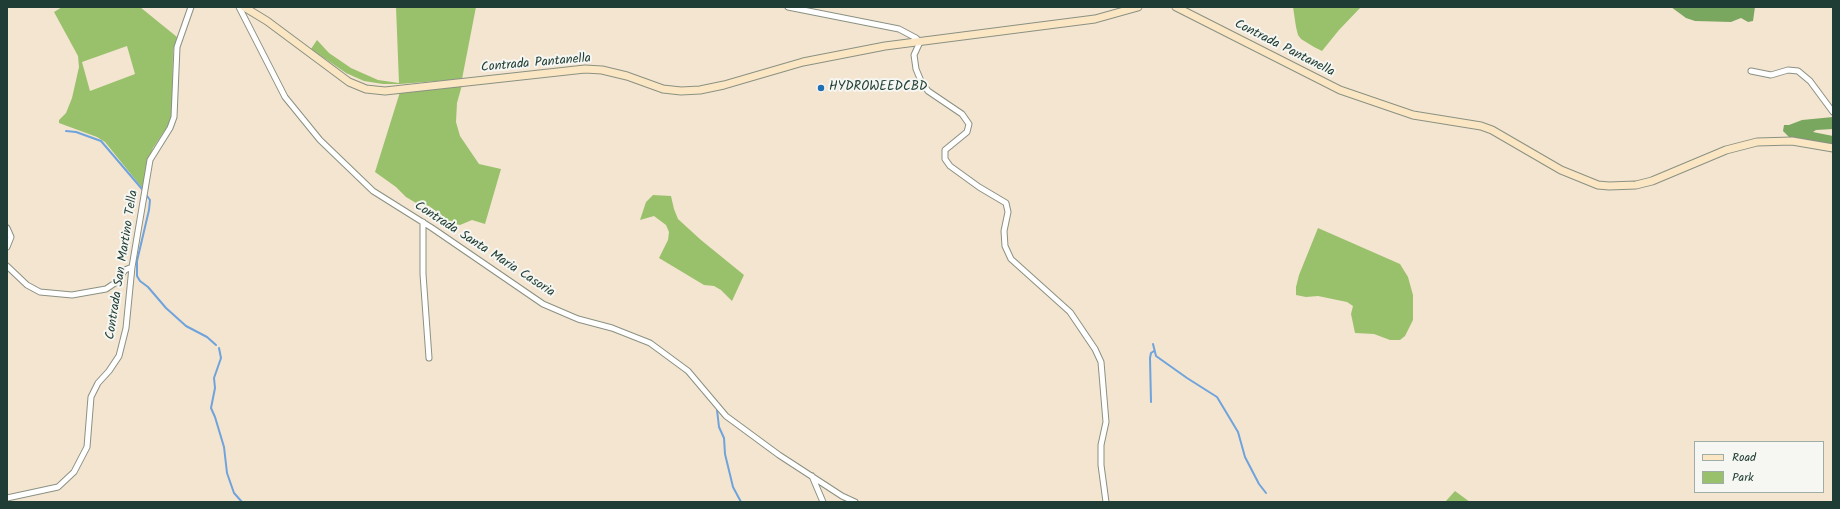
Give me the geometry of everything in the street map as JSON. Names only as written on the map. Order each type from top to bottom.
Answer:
[{"type":"street","name":"Contrada San Martino Tella","points":[[7,498],[58,487],[74,472],[87,447],[91,397],[98,383],[109,371],[119,356],[126,328],[132,267],[150,160],[170,128],[174,116],[177,47],[191,7]]},
{"type":"street","name":"Contrada Santa Maria Casoria","points":[[239,7],[285,97],[320,140],[373,191],[423,222],[543,304],[578,319],[612,328],[650,343],[688,371],[726,416],[779,455],[812,476]]},
{"type":"street","name":"Contrada Pantanella","points":[[244,7],[267,21],[349,82],[366,89],[385,91],[585,69],[602,70],[627,76],[663,89],[681,91],[700,90],[724,86],[803,62],[885,46],[1080,22],[1138,7]]},
{"type":"street","points":[[788,7],[900,30],[916,38],[920,42],[914,55],[916,69],[921,81],[928,91],[962,114],[969,124],[967,132],[945,150],[945,159],[950,166],[979,187],[1006,203],[1008,212],[1004,230],[1005,246],[1011,259],[1070,312],[1095,349],[1101,362],[1106,422],[1101,445],[1101,465],[1106,502]]},
{"type":"street","name":"Contrada Pantanella","points":[[1176,7],[1340,90],[1413,115],[1481,126],[1492,130],[1561,170],[1585,180],[1609,186],[1636,185],[1652,181],[1726,150],[1757,142],[1792,141],[1833,148]]},
{"type":"street","points":[[1751,71],[1771,75],[1788,70],[1798,71],[1810,81],[1833,112]]},
{"type":"street","points":[[423,222],[423,274],[429,358]]},
{"type":"street","points":[[7,228],[11,237],[7,247]]},
{"type":"street","points":[[7,266],[27,285],[40,292],[72,295],[106,289],[115,283],[125,270],[132,267]]},
{"type":"street","points":[[812,476],[823,502]]},
{"type":"street","points":[[812,476],[842,496],[855,502]]},
{"type":"green space","points":[[62,7],[140,7],[177,37],[173,51],[172,115],[169,124],[153,148],[148,161],[143,189],[105,142],[97,137],[59,123],[59,120],[66,113],[72,98],[79,67],[78,56],[54,12]],"holes":[[[127,46],[135,74],[90,91],[82,62]]]},
{"type":"green space","points":[[396,7],[476,7],[462,79],[400,84],[383,84],[364,81],[346,73],[311,49],[317,40],[329,53],[351,68],[378,80],[399,83]]},
{"type":"green space","points":[[1293,7],[1361,7],[1339,30],[1322,51],[1301,39],[1298,35]]},
{"type":"green space","points":[[1671,7],[1755,7],[1753,21],[1748,22],[1741,18],[1731,22],[1695,21],[1686,18]]},
{"type":"green space","points":[[462,85],[457,103],[456,122],[460,136],[479,164],[501,169],[485,224],[472,220],[460,225],[451,223],[429,206],[416,203],[406,197],[396,187],[375,172],[400,92]]},
{"type":"green space","points":[[1833,117],[1833,129],[1816,130],[1813,132],[1833,136],[1833,145],[1791,139],[1783,131],[1784,125],[1789,125],[1802,120]]},
{"type":"green space","points":[[653,195],[671,196],[678,219],[744,275],[732,301],[721,290],[714,286],[704,285],[659,258],[668,240],[669,232],[666,225],[654,216],[640,220],[646,202]]},
{"type":"green space","points":[[1318,228],[1400,264],[1408,277],[1413,295],[1413,320],[1405,336],[1400,340],[1390,340],[1374,334],[1355,333],[1351,314],[1353,306],[1347,302],[1318,296],[1306,297],[1296,295],[1299,275]]},
{"type":"green space","points":[[1455,491],[1470,502],[1445,502]]},
{"type":"waterway","points":[[66,131],[76,132],[101,141],[142,189]]},
{"type":"waterway","points":[[147,196],[150,200],[149,210],[137,261],[137,276],[166,308],[186,326],[207,337],[216,345]]},
{"type":"waterway","points":[[1153,344],[1156,356],[1217,397],[1238,432],[1245,457],[1259,484],[1266,493]]},
{"type":"waterway","points":[[219,348],[221,358],[214,378],[215,388],[211,408],[224,447],[227,473],[234,493],[242,502]]},
{"type":"waterway","points":[[1151,402],[1150,358],[1151,353],[1154,351]]},
{"type":"waterway","points":[[717,410],[719,427],[724,438],[725,454],[733,487],[741,502]]},
{"type":"place","name":"HYDROWEEDCBD","points":[[821,88]]}]
